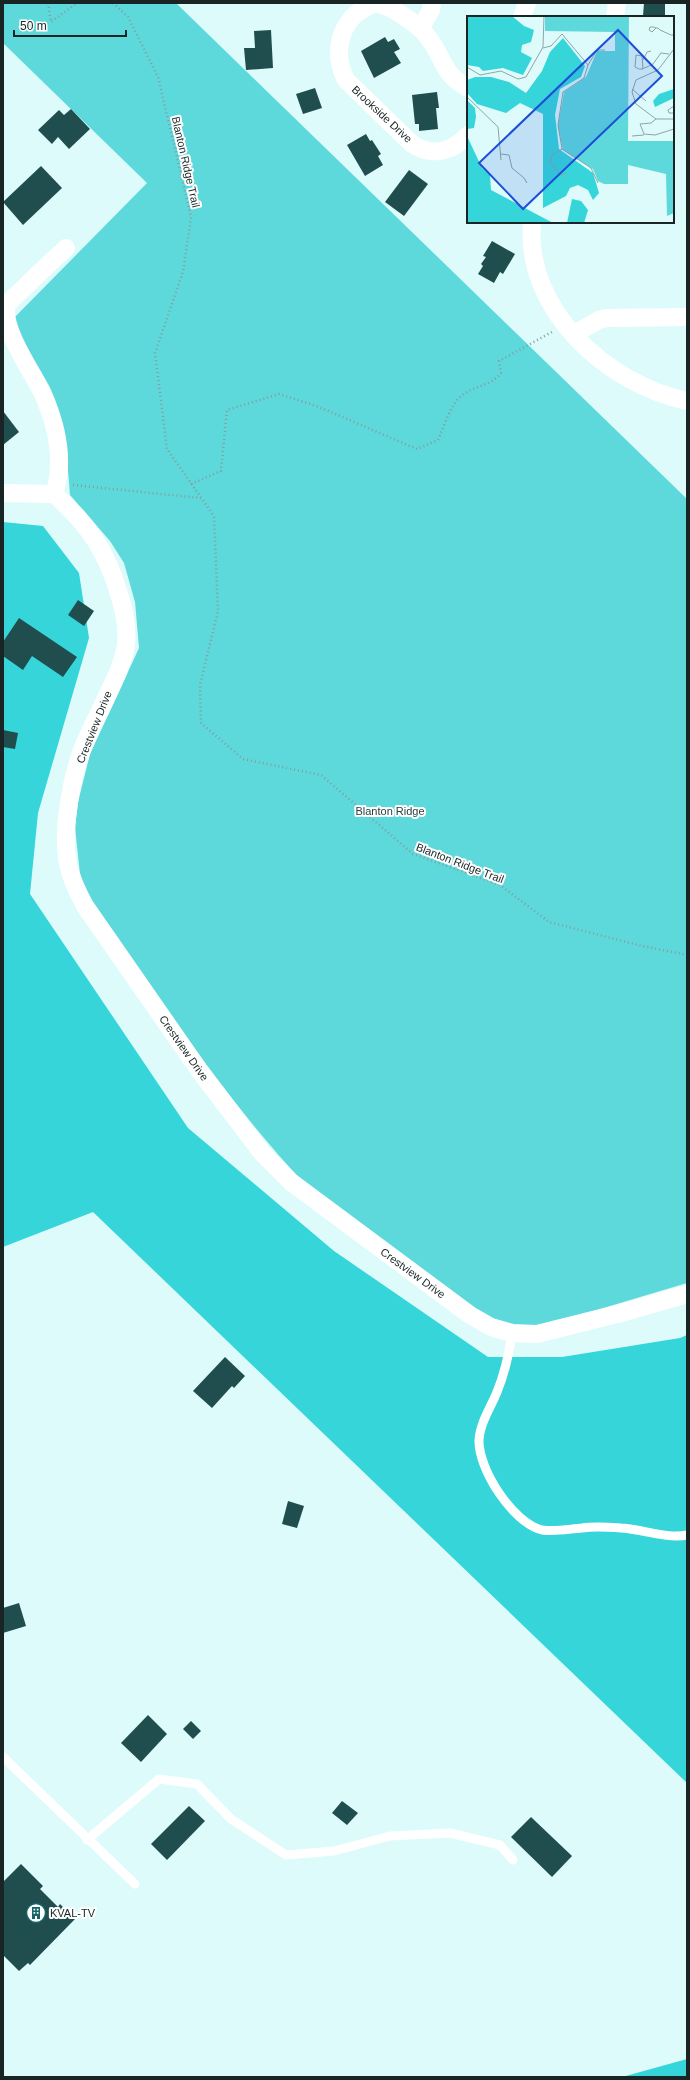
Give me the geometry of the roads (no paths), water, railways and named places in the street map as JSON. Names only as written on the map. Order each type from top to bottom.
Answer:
[{"type":"street","points":[[420,29],[431,10],[432,3]]},
{"type":"street","points":[[522,16],[527,3]]},
{"type":"street","points":[[615,16],[617,3]]},
{"type":"street","name":"Brookside Drive","points":[[467,87],[450,75],[442,64],[430,40],[420,29],[389,7],[376,4],[371,5],[356,14],[342,33],[338,51],[340,66],[352,86],[418,147],[430,152],[440,152],[457,145],[467,136]]},
{"type":"street","points":[[532,223],[532,244],[542,286],[552,307],[569,329],[594,355],[627,379],[676,399],[687,401]]},
{"type":"street","points":[[3,493],[56,489],[60,468],[59,445],[53,421],[34,377],[7,334],[4,315],[6,306],[15,296],[66,248]]},
{"type":"street","points":[[569,329],[606,318],[687,317]]},
{"type":"street","name":"Crestview Drive","points":[[56,489],[84,524],[104,553],[114,577],[124,609],[126,626],[126,646],[116,674],[80,757],[70,802],[66,844],[68,864],[75,886],[85,906],[234,1117],[263,1154],[291,1182],[470,1315],[491,1327],[512,1333],[537,1334],[621,1313],[687,1294]]},
{"type":"lane","points":[[512,1333],[505,1369],[482,1424],[479,1440],[480,1452],[485,1468],[494,1487],[506,1503],[532,1525],[542,1530],[557,1531],[604,1526],[687,1535]]},
{"type":"lane","points":[[3,1757],[87,1840],[135,1884]]},
{"type":"lane","points":[[87,1840],[159,1779],[197,1784],[232,1819],[286,1855],[334,1851],[390,1836],[450,1833],[500,1845],[513,1860]]},
{"type":"place","name":"KVAL-TV","points":[[36,1913]]},
{"type":"park label","name":"Blanton Ridge","points":[[390,811]]}]
